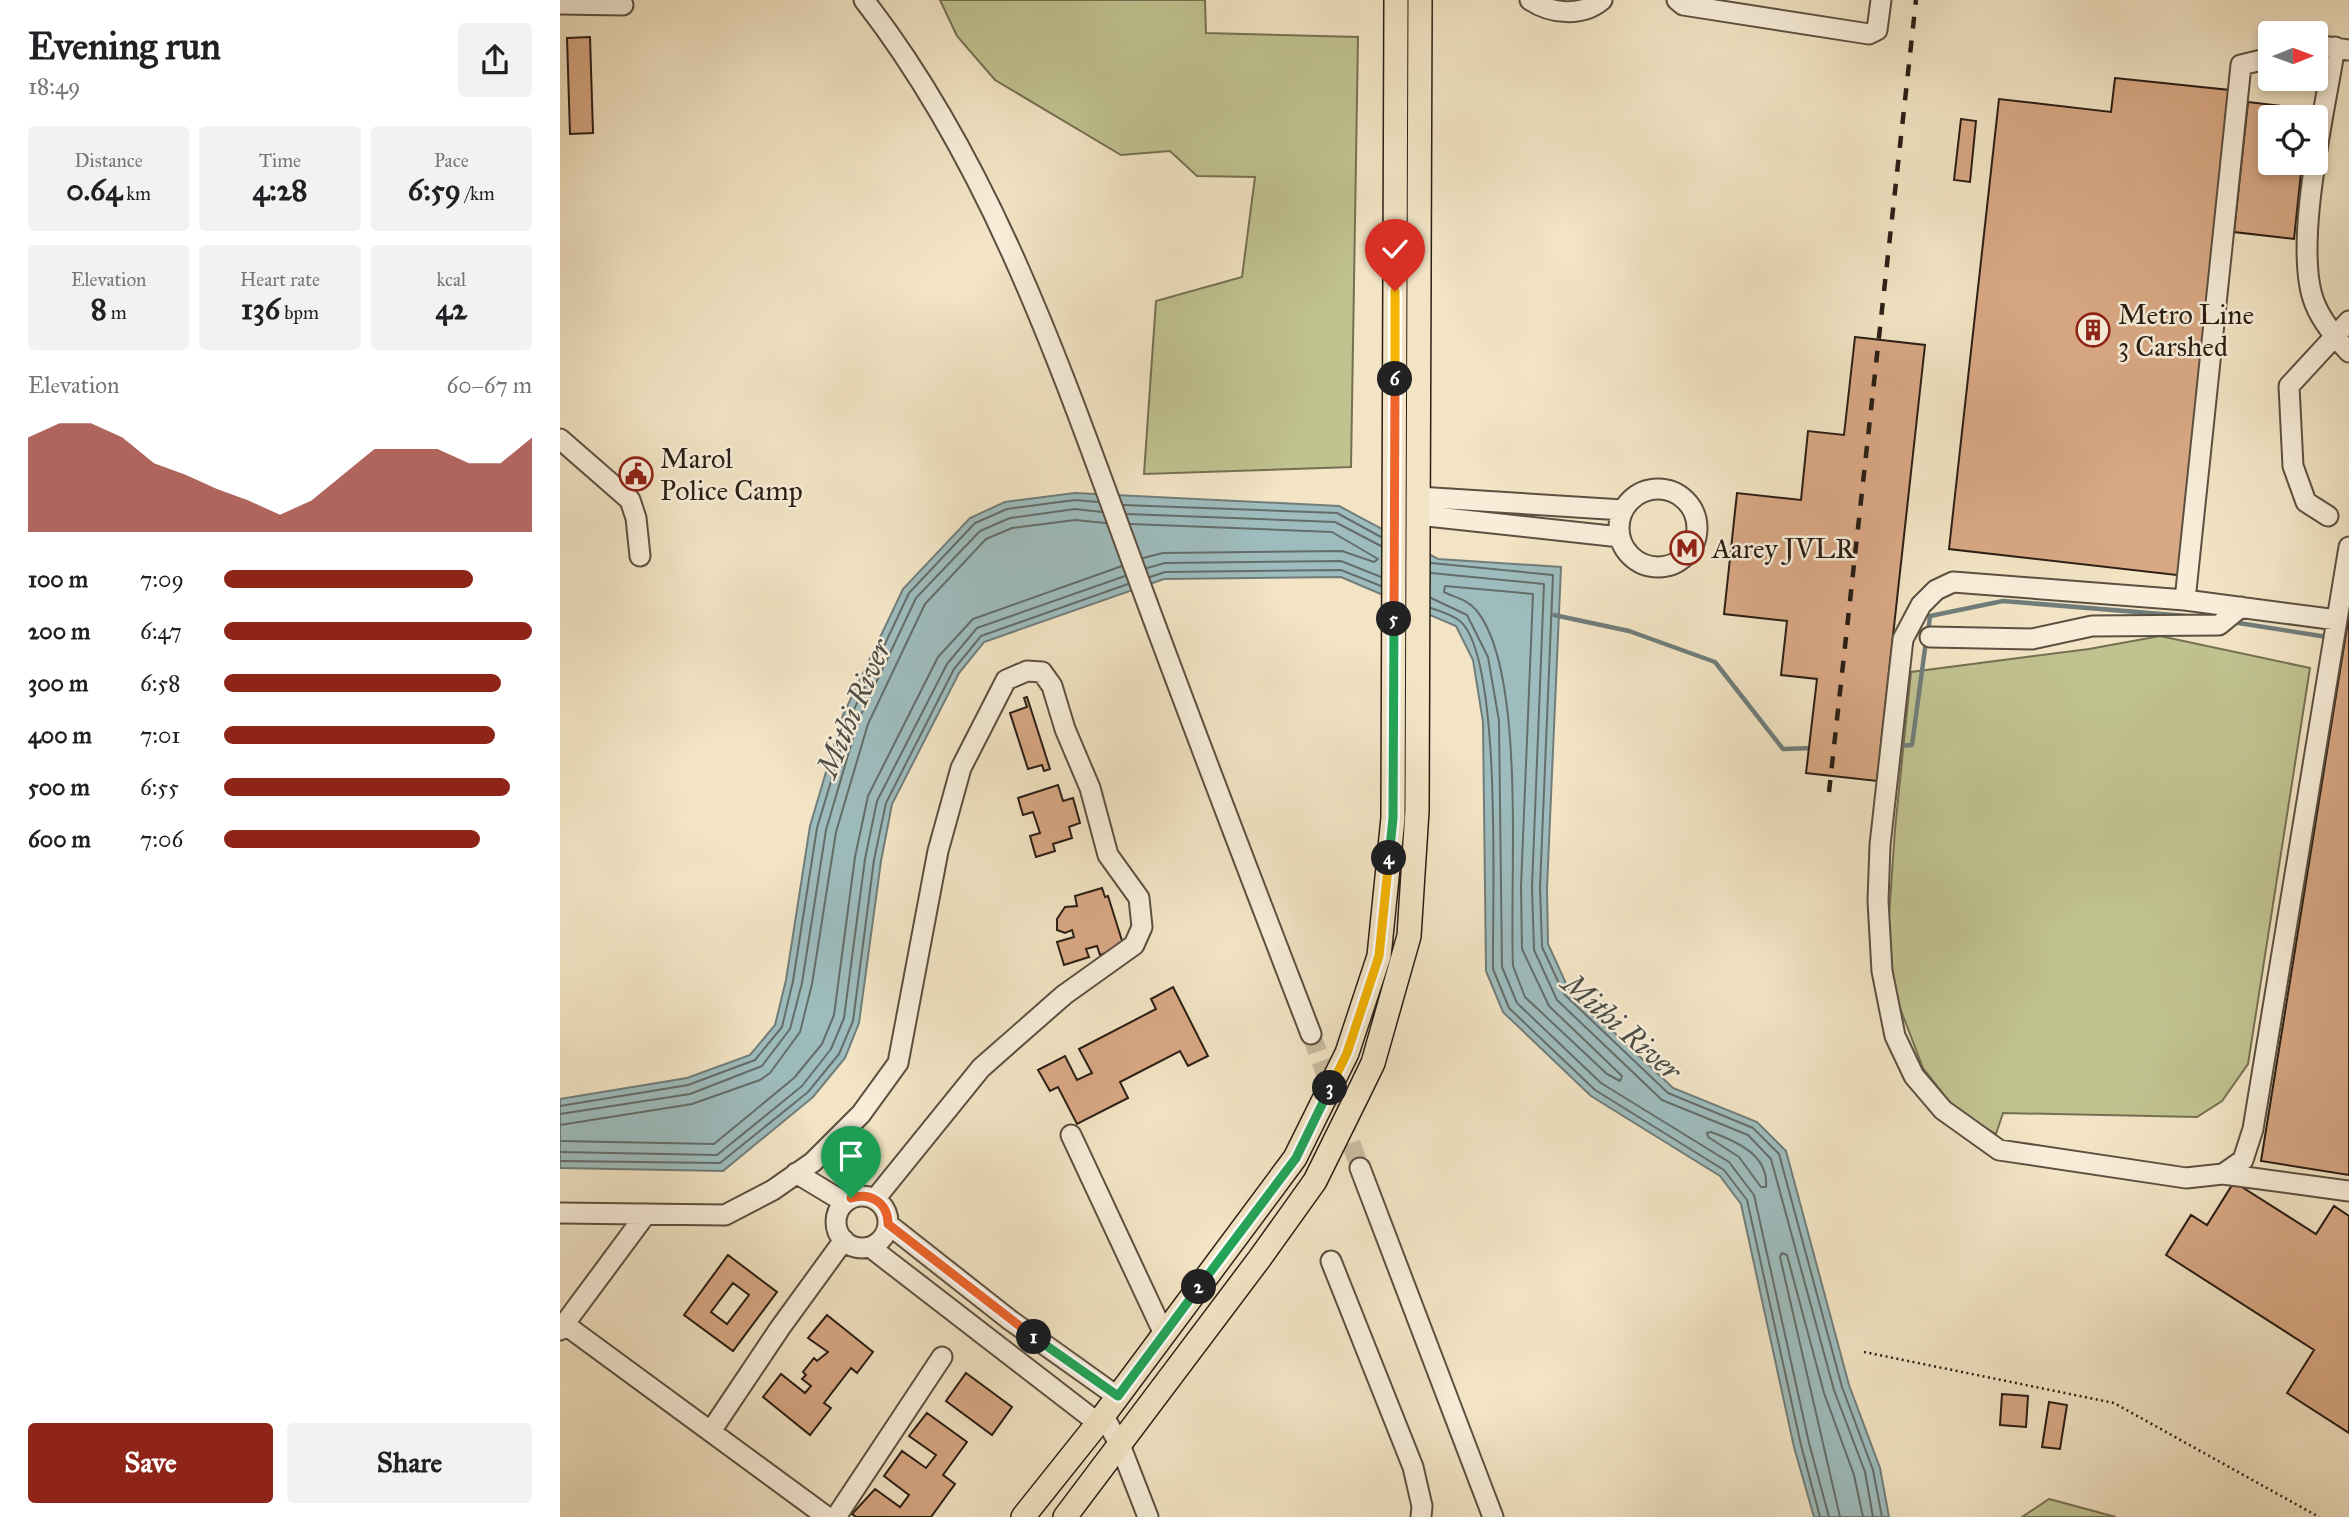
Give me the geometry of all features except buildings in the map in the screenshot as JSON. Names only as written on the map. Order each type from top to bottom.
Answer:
[{"type":"main road","points":[[1023,1517],[1118,1396],[1296,1158],[1347,1053],[1379,956],[1393,818],[1396,0]]},
{"type":"main road","points":[[1065,1517],[1315,1181],[1373,1063],[1409,936],[1417,811],[1420,0]]},
{"type":"street","points":[[864,0],[896,41],[950,126],[1006,241],[1094,458],[1311,1034]]},
{"type":"street","points":[[1530,0],[1566,13],[1589,8],[1602,0]]},
{"type":"street","points":[[1677,0],[1683,5],[1869,34],[1877,30],[1881,0]]},
{"type":"street","points":[[560,4],[624,5]]},
{"type":"street","points":[[2333,47],[2305,242],[2315,305],[2335,338],[2349,352]]},
{"type":"street","points":[[2185,600],[2241,65],[2258,61]]},
{"type":"street","points":[[2328,516],[2306,502],[2293,466],[2289,386],[2349,321]]},
{"type":"street","points":[[560,439],[630,500],[636,518],[640,556]]},
{"type":"street","points":[[1662,489],[1686,502],[1696,527],[1687,553],[1662,566],[1636,560],[1620,537],[1623,510],[1635,496],[1662,489]]},
{"type":"street","points":[[1418,506],[1623,510]]},
{"type":"street","points":[[1418,506],[1620,537]]},
{"type":"street","points":[[2223,1174],[2243,1160],[2253,1129],[2349,547]]},
{"type":"street","points":[[2337,620],[2185,600],[1953,582],[1936,590],[1921,605],[1903,639],[1880,845],[1878,901],[1882,971],[1888,1015],[1902,1056],[1936,1102],[1979,1139],[1999,1150],[2186,1178],[2223,1174],[2349,1191]]},
{"type":"street","points":[[1930,637],[2032,639],[2092,626],[2219,625],[2241,607]]},
{"type":"street","points":[[560,1213],[725,1215],[813,1162],[862,1114],[898,1063],[938,851],[961,768],[1006,680],[1027,670],[1042,672],[1052,687],[1065,729],[1090,788],[1108,855],[1139,898],[1142,927],[1134,945],[1064,995],[981,1068],[875,1199]]},
{"type":"street","points":[[1071,1135],[1164,1334]]},
{"type":"street","points":[[1360,1168],[1493,1517]]},
{"type":"street","points":[[796,1173],[844,1202]]},
{"type":"street","points":[[859,1196],[875,1199],[885,1210],[888,1224],[883,1238],[870,1247],[856,1247],[844,1240],[839,1233],[836,1217],[844,1202],[859,1196]]},
{"type":"street","points":[[646,1214],[562,1327],[711,1431],[827,1517]]},
{"type":"street","points":[[888,1224],[1010,1320],[1118,1396]]},
{"type":"street","points":[[711,1431],[844,1240]]},
{"type":"street","points":[[870,1247],[1100,1419],[1120,1445],[1148,1517]]},
{"type":"street","points":[[1331,1261],[1413,1467],[1422,1506],[1421,1517]]},
{"type":"street","points":[[836,1517],[942,1357]]},
{"type":"path","points":[[1864,1352],[2114,1403],[2319,1517]]},
{"type":"green space","points":[[940,0],[1205,0],[1206,33],[1358,37],[1351,467],[1144,474],[1156,301],[1242,277],[1255,177],[1197,176],[1170,151],[1121,155],[995,80],[957,36]]},
{"type":"green space","points":[[2160,636],[2310,668],[2248,1064],[2222,1101],[2197,1117],[2003,1113],[1996,1134],[1959,1114],[1923,1068],[1895,995],[1888,931],[1911,672],[2089,649]]},
{"type":"green space","points":[[2049,1499],[2116,1517],[2022,1517]]},
{"type":"water","name":"Mithi River","points":[[1075,493],[1339,506],[1438,559],[1561,567],[1547,888],[1548,944],[1569,990],[1673,1088],[1757,1122],[1786,1151],[1849,1385],[1880,1468],[1889,1517],[1814,1517],[1794,1447],[1741,1204],[1720,1176],[1591,1096],[1503,1012],[1486,971],[1483,722],[1473,660],[1456,626],[1341,577],[1164,579],[984,642],[959,673],[892,804],[881,861],[859,1023],[845,1058],[813,1097],[723,1171],[560,1168],[560,1099],[687,1078],[750,1055],[775,1025],[786,980],[810,826],[843,715],[903,589],[970,518],[1005,502]]},
{"type":"waterway","points":[[1928,633],[1930,616],[2003,601],[2186,616]]},
{"type":"waterway","points":[[1554,615],[1629,631],[1715,662],[1783,749],[1814,748]]},
{"type":"waterway","points":[[2232,622],[2327,637]]},
{"type":"waterway","points":[[1896,746],[1912,745],[1926,641]]},
{"type":"tunnel","points":[[1311,1034],[1360,1168]]},
{"type":"railway","points":[[1829,792],[1916,0]]},
{"type":"place","name":"Metro Line 3 Carshed","points":[[2093,330]]},
{"type":"place","name":"Marol Police Camp","points":[[636,474]]},
{"type":"place","name":"Aarey JVLR","points":[[1687,548]]},
{"type":"route","points":[[851,1198],[867,1196],[881,1203],[888,1217],[888,1224],[1010,1320],[1118,1396],[1296,1158],[1347,1053],[1379,956],[1393,818],[1395,291]]}]
